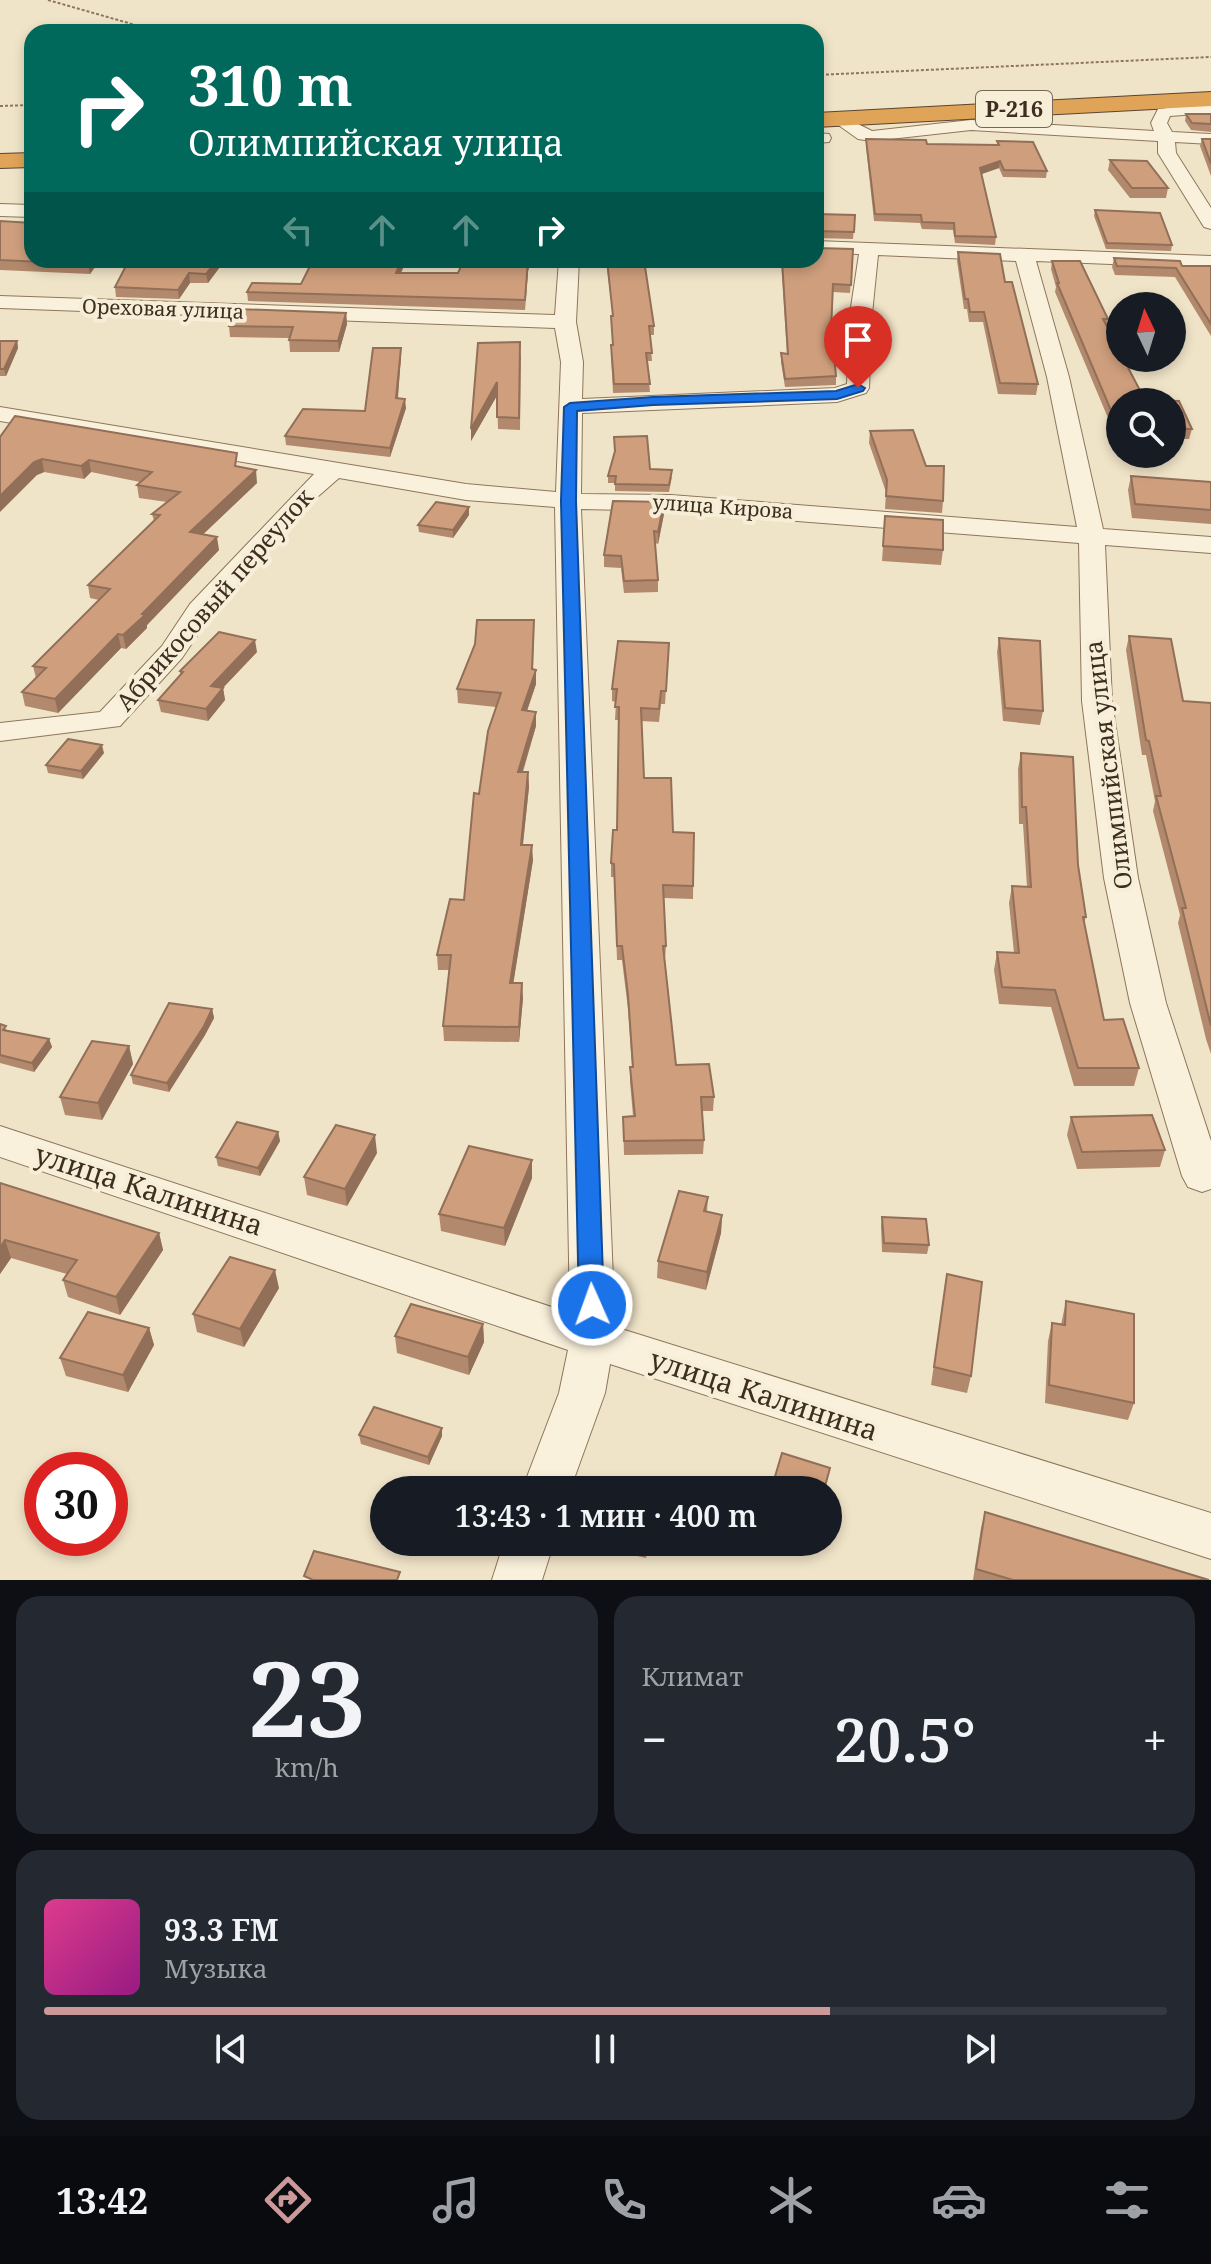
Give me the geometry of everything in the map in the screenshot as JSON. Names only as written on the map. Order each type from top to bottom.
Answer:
[{"type":"highway","name":"Р-216","points":[[824,129],[1211,99]]},
{"type":"highway","points":[[0,161],[24,160]]},
{"type":"street","points":[[1211,108],[1164,112],[1159,123],[1166,137],[1167,153],[1211,223]]},
{"type":"street","points":[[824,129],[872,136],[971,125],[1211,139]]},
{"type":"street","points":[[0,210],[24,211]]},
{"type":"street","points":[[824,247],[1211,262]]},
{"type":"street","points":[[570,407],[837,395],[858,388],[861,314],[869,249]]},
{"type":"street","name":"Олимпийская улица","points":[[1025,256],[1058,377],[1092,537],[1097,701],[1121,878],[1148,1003],[1202,1176]]},
{"type":"street","points":[[551,1476],[582,1393],[593,1337],[568,501],[572,362],[565,322],[568,268]]},
{"type":"street","name":"Ореховая улица","points":[[0,302],[565,322]]},
{"type":"street","name":"улица Кирова","points":[[0,414],[136,434],[332,471],[466,492],[568,501],[686,504],[1211,545]]},
{"type":"street","name":"Абрикосовый переулок","points":[[0,732],[109,720],[172,652],[200,610],[306,494],[332,471]]},
{"type":"street","name":"улица Калинина","points":[[0,1141],[847,1422],[1211,1536]]},
{"type":"street","points":[[517,1580],[525,1556]]},
{"type":"path","points":[[48,0],[132,24]]},
{"type":"path","points":[[824,75],[1211,57]]},
{"type":"path","points":[[0,106],[24,105]]},
{"type":"building","points":[[1186,114],[1211,114],[1211,124],[1192,123]]},
{"type":"building","points":[[866,139],[926,140],[927,144],[1033,142],[1047,171],[1004,170],[1000,161],[980,168],[996,237],[955,236],[954,223],[922,222],[921,215],[875,214]]},
{"type":"building","points":[[1202,139],[1211,139],[1211,164]]},
{"type":"building","points":[[1110,160],[1147,161],[1168,188],[1132,188]]},
{"type":"building","points":[[1095,210],[1160,213],[1172,245],[1107,243]]},
{"type":"building","points":[[824,214],[855,215],[854,232],[824,231]]},
{"type":"building","points":[[0,221],[24,222],[24,261],[0,260]]},
{"type":"building","points":[[824,248],[853,249],[851,285],[833,284],[830,355],[834,355],[836,376],[785,379],[781,353],[788,354],[783,268],[824,268]]},
{"type":"building","points":[[958,252],[1000,254],[1005,282],[1012,282],[1038,384],[1000,383],[984,312],[970,312],[968,299],[965,299]]},
{"type":"building","points":[[1114,258],[1180,261],[1182,266],[1211,266],[1211,324],[1176,268],[1117,266]]},
{"type":"building","points":[[1052,261],[1080,261],[1106,315],[1106,319],[1103,319],[1106,325],[1106,372],[1130,372],[1139,388],[1106,388],[1106,399]]},
{"type":"building","points":[[125,268],[211,268],[206,274],[189,273],[178,290],[115,287]]},
{"type":"building","points":[[309,268],[398,268],[396,273],[458,273],[460,268],[527,268],[525,300],[247,292],[252,283],[301,284]]},
{"type":"building","points":[[608,268],[645,268],[654,326],[649,326],[652,353],[646,353],[650,384],[614,384],[611,345],[613,316]]},
{"type":"building","points":[[237,309],[346,313],[338,341],[289,340],[293,327],[229,326]]},
{"type":"building","points":[[0,341],[17,341],[4,369],[0,369]]},
{"type":"building","points":[[520,342],[519,418],[497,417],[497,382],[471,429],[478,343]]},
{"type":"building","points":[[373,348],[401,348],[396,398],[405,399],[390,448],[285,436],[303,409],[365,411]]},
{"type":"building","points":[[15,416],[237,453],[235,466],[256,470],[190,532],[217,537],[142,614],[145,615],[123,635],[118,634],[55,699],[22,692],[46,668],[33,666],[110,589],[88,585],[160,515],[152,514],[180,492],[137,485],[152,472],[89,460],[81,466],[42,459],[34,462],[0,496],[0,437]]},
{"type":"building","points":[[913,430],[926,466],[944,466],[943,501],[886,496],[887,480],[870,431]]},
{"type":"building","points":[[647,436],[650,469],[672,470],[669,485],[615,484],[616,476],[608,476],[615,451],[614,437]]},
{"type":"building","points":[[1131,476],[1211,482],[1211,510],[1135,504]]},
{"type":"building","points":[[613,501],[664,502],[658,532],[654,531],[658,580],[624,581],[621,556],[604,555]]},
{"type":"building","points":[[436,502],[469,507],[453,530],[418,525]]},
{"type":"building","points":[[885,516],[943,520],[943,550],[883,546]]},
{"type":"building","points":[[477,620],[534,620],[532,669],[536,670],[522,710],[536,712],[518,772],[528,772],[521,845],[532,845],[510,983],[522,983],[519,1027],[443,1026],[451,955],[437,955],[450,899],[464,900],[474,793],[479,794],[488,731],[501,693],[457,689],[475,644]]},
{"type":"building","points":[[219,632],[255,640],[211,686],[223,688],[206,709],[158,700],[183,672],[180,671]]},
{"type":"building","points":[[1129,636],[1171,639],[1183,701],[1211,703],[1211,1026],[1182,908],[1186,908],[1156,796],[1161,796],[1149,741],[1146,740]]},
{"type":"building","points":[[999,638],[1040,641],[1043,711],[1005,708]]},
{"type":"building","points":[[618,641],[669,643],[666,691],[661,691],[659,709],[641,708],[644,778],[671,778],[673,832],[694,833],[693,886],[663,885],[666,946],[663,946],[676,1065],[709,1064],[714,1097],[701,1097],[704,1140],[624,1141],[623,1117],[635,1116],[628,995],[622,946],[617,946],[614,864],[611,863],[613,830],[617,830],[619,707],[615,707],[617,689],[612,689]]},
{"type":"building","points":[[68,739],[102,745],[81,771],[46,765]]},
{"type":"building","points":[[1021,753],[1073,757],[1078,865],[1086,917],[1083,917],[1104,1020],[1123,1019],[1139,1068],[1078,1068],[1055,990],[1002,987],[997,952],[1019,953],[1012,886],[1031,887],[1026,807],[1022,807]]},
{"type":"building","points":[[169,1003],[212,1009],[167,1083],[131,1075]]},
{"type":"building","points":[[0,1024],[6,1026],[3,1030],[49,1039],[32,1063],[0,1055]]},
{"type":"building","points":[[92,1041],[129,1046],[98,1103],[60,1097]]},
{"type":"building","points":[[1152,1115],[1165,1150],[1082,1152],[1071,1117]]},
{"type":"building","points":[[237,1122],[278,1132],[258,1168],[216,1157]]},
{"type":"building","points":[[336,1125],[375,1135],[345,1189],[304,1177]]},
{"type":"building","points":[[469,1146],[532,1160],[504,1228],[439,1214]]},
{"type":"building","points":[[0,1183],[159,1233],[116,1297],[63,1280],[77,1260],[5,1240],[0,1248]]},
{"type":"building","points":[[679,1191],[708,1197],[704,1211],[722,1215],[707,1272],[658,1261]]},
{"type":"building","points":[[882,1217],[926,1219],[929,1245],[884,1243]]},
{"type":"building","points":[[230,1257],[275,1270],[240,1329],[193,1314]]},
{"type":"building","points":[[947,1274],[982,1282],[971,1376],[934,1367]]},
{"type":"building","points":[[1066,1301],[1134,1314],[1134,1403],[1049,1385],[1052,1323],[1065,1325]]},
{"type":"building","points":[[411,1304],[483,1324],[468,1357],[395,1336]]},
{"type":"building","points":[[88,1312],[149,1328],[123,1375],[60,1358]]},
{"type":"building","points":[[374,1407],[442,1428],[428,1457],[359,1435]]},
{"type":"building","points":[[782,1453],[830,1468],[828,1476],[775,1476]]},
{"type":"building","points":[[985,1512],[1209,1580],[1013,1580],[976,1569]]},
{"type":"building","points":[[314,1551],[400,1572],[397,1580],[313,1580],[304,1576]]},
{"type":"route","points":[[592,1305],[568,501],[570,407],[837,395],[858,388]]}]
